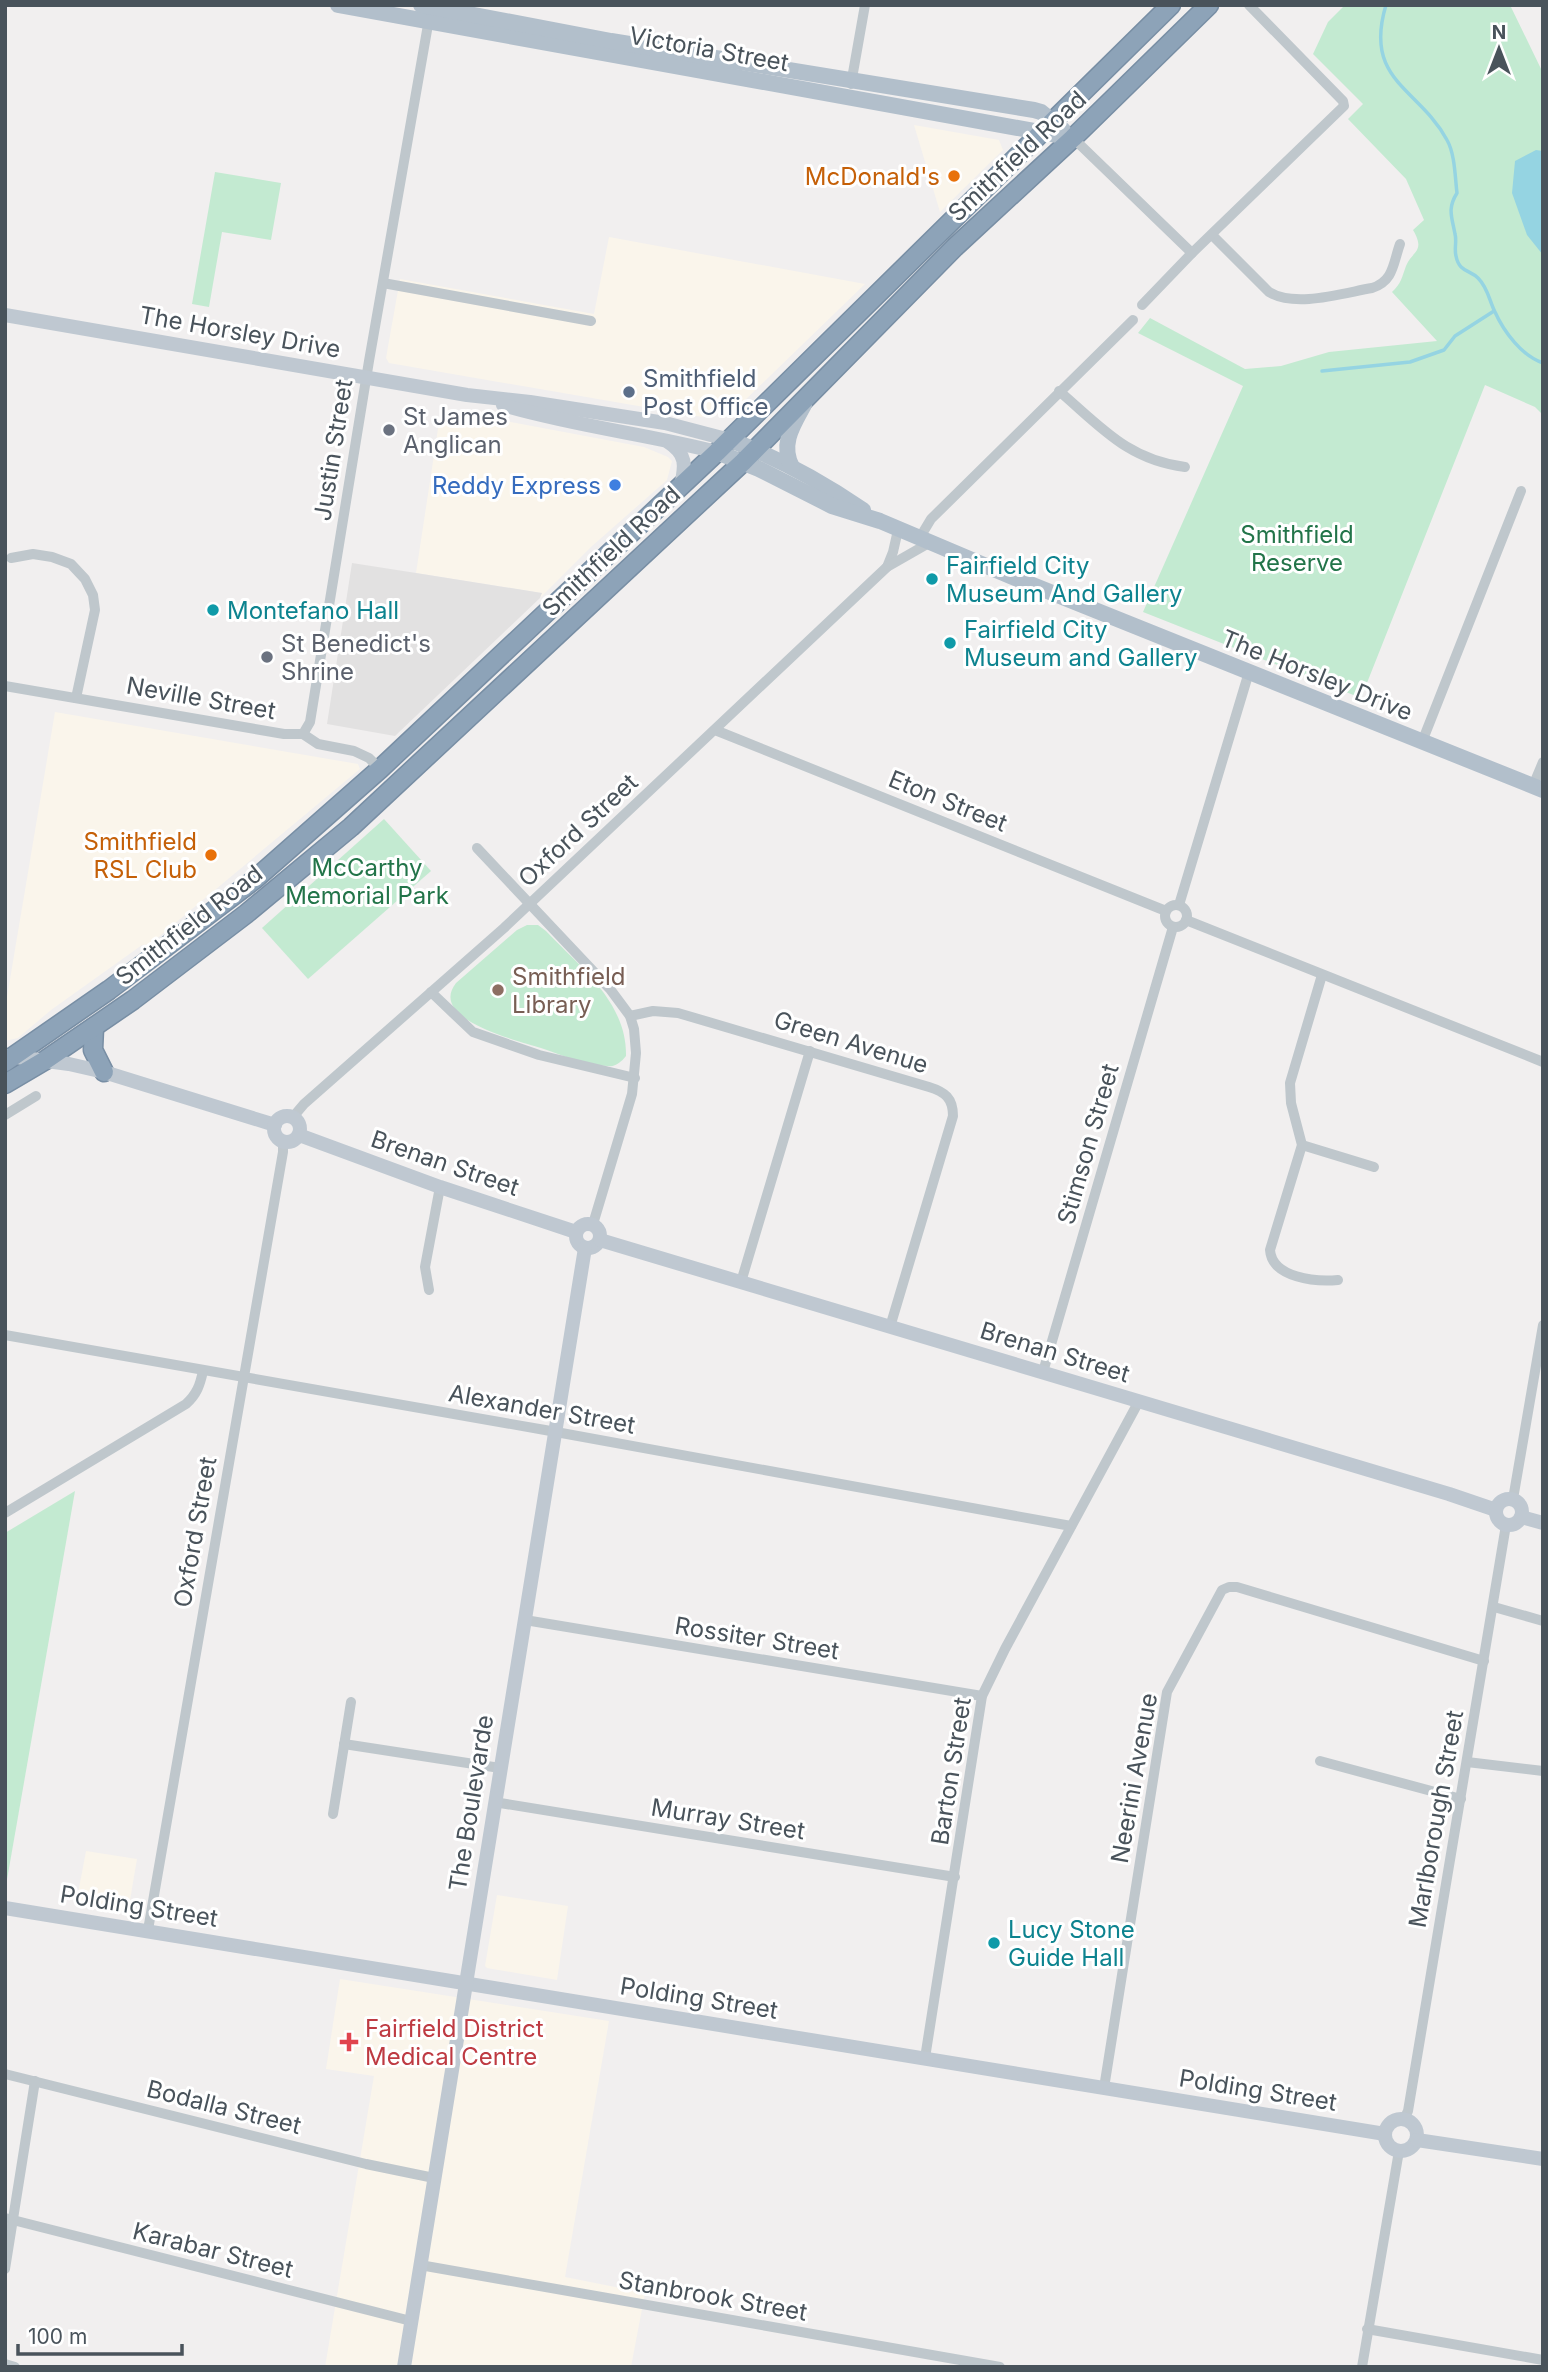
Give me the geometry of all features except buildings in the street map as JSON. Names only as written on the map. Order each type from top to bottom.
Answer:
[{"type":"highway","name":"Smithfield Road","points":[[8,1058],[109,990],[254,880],[380,769],[724,446],[1171,5]]},
{"type":"highway","name":"Smithfield Road","points":[[5,1084],[94,1027],[246,914],[351,827],[749,455],[955,247],[1073,138],[1209,5]]},
{"type":"highway","points":[[40,1038],[68,1007],[130,962]]},
{"type":"highway","points":[[94,1027],[93,1050],[104,1072]]},
{"type":"main road","name":"Victoria Street","points":[[338,5],[428,10],[611,41],[1048,126],[1073,138]]},
{"type":"main road","points":[[792,467],[787,453],[788,435],[812,391]]},
{"type":"main road","name":"The Horsley Drive","points":[[724,446],[792,467],[880,521],[924,541],[1538,788]]},
{"type":"main road","name":"The Horsley Drive","points":[[749,455],[832,506],[880,521]]},
{"type":"street","points":[[850,89],[865,5]]},
{"type":"street","points":[[1142,305],[1192,253],[1342,111],[1343,101],[1249,5]]},
{"type":"street","name":"Justin Street","points":[[303,734],[310,722],[428,10]]},
{"type":"street","points":[[1073,138],[1192,253]]},
{"type":"street","points":[[1212,235],[1269,292],[1278,297],[1295,299],[1377,287],[1391,274],[1400,244]]},
{"type":"street","points":[[383,283],[591,321]]},
{"type":"street","name":"The Horsley Drive","points":[[5,315],[467,395],[530,402],[684,427],[724,446]]},
{"type":"street","name":"Oxford Street","points":[[293,1117],[304,1104],[531,903],[887,567],[924,541],[931,519],[1133,320]]},
{"type":"street","points":[[1059,391],[1118,442],[1138,455],[1162,464],[1185,467]]},
{"type":"street","name":"The Horsley Drive","points":[[467,395],[538,415],[663,439],[724,446]]},
{"type":"street","points":[[663,439],[681,453],[684,471],[681,487]]},
{"type":"street","points":[[1422,742],[1521,491]]},
{"type":"street","name":"Oxford Street","points":[[887,567],[898,530]]},
{"type":"street","points":[[11,558],[33,554],[71,564],[85,579],[93,595],[95,610],[76,698]]},
{"type":"street","points":[[1179,905],[1249,672]]},
{"type":"street","name":"Neville Street","points":[[5,686],[284,734],[303,734],[318,744],[354,751],[369,758],[380,769]]},
{"type":"street","name":"Eton Street","points":[[715,730],[1166,911]]},
{"type":"street","points":[[1538,788],[1543,762]]},
{"type":"street","points":[[477,848],[610,989],[630,1016],[636,1039],[635,1078],[631,1100],[593,1224]]},
{"type":"street","points":[[1172,905],[1179,905],[1184,910],[1186,920],[1183,926],[1173,927],[1167,919],[1166,911],[1172,905]]},
{"type":"street","points":[[1186,920],[1543,1062]]},
{"type":"street","name":"Stimson Street","points":[[1043,1372],[1173,927]]},
{"type":"street","points":[[1322,975],[1290,1083],[1291,1103],[1302,1145],[1271,1244],[1270,1256],[1280,1269],[1318,1281],[1338,1280]]},
{"type":"street","points":[[431,992],[473,1032],[540,1055],[635,1078]]},
{"type":"street","name":"Green Avenue","points":[[630,1016],[653,1011],[678,1013],[941,1091],[948,1096],[953,1105],[953,1116],[890,1326]]},
{"type":"street","points":[[741,1282],[810,1052]]},
{"type":"street","points":[[8,1058],[69,1064],[104,1072],[275,1125]]},
{"type":"street","points":[[5,1115],[36,1096]]},
{"type":"street","points":[[284,1116],[293,1117],[299,1123],[299,1135],[294,1140],[283,1141],[276,1136],[275,1125],[284,1116]]},
{"type":"street","name":"Brenan Street","points":[[299,1135],[440,1187],[576,1232]]},
{"type":"street","name":"Oxford Street","points":[[148,1930],[283,1141]]},
{"type":"street","points":[[1302,1145],[1374,1167]]},
{"type":"street","points":[[429,1290],[425,1267],[440,1187]]},
{"type":"street","points":[[593,1224],[599,1229],[600,1240],[596,1246],[585,1248],[578,1243],[576,1232],[581,1226],[593,1224]]},
{"type":"street","name":"Brenan Street","points":[[600,1240],[1496,1510]]},
{"type":"street","name":"The Boulevarde","points":[[404,2367],[585,1248]]},
{"type":"street","points":[[1513,1499],[1542,1331]]},
{"type":"street","name":"Alexander Street","points":[[5,1335],[1071,1526]]},
{"type":"street","points":[[5,1513],[186,1404],[200,1385],[203,1371]]},
{"type":"street","name":"Barton Street","points":[[925,2058],[982,1696],[1004,1649],[1139,1401]]},
{"type":"street","points":[[1513,1499],[1520,1505],[1521,1517],[1516,1523],[1506,1525],[1498,1519],[1496,1510],[1503,1500],[1513,1499]]},
{"type":"street","points":[[1521,1517],[1543,1523]]},
{"type":"street","name":"Marlborough Street","points":[[1404,2119],[1408,2111],[1468,1762],[1506,1525]]},
{"type":"street","name":"Neerini Avenue","points":[[1104,2088],[1167,1692],[1222,1590],[1237,1587],[1484,1661]]},
{"type":"street","points":[[1494,1607],[1543,1621]]},
{"type":"street","name":"Rossiter Street","points":[[524,1620],[982,1696]]},
{"type":"street","points":[[333,1814],[351,1702]]},
{"type":"street","points":[[344,1744],[500,1768]]},
{"type":"street","points":[[1320,1761],[1461,1799]]},
{"type":"street","points":[[1468,1762],[1543,1771]]},
{"type":"street","name":"Murray Street","points":[[494,1802],[955,1877]]},
{"type":"street","name":"Polding Street","points":[[5,1908],[1385,2134]]},
{"type":"street","name":"Bodalla Street","points":[[5,2074],[366,2164],[433,2178]]},
{"type":"street","points":[[5,2270],[9,2219],[35,2081]]},
{"type":"street","points":[[1404,2119],[1415,2126],[1417,2140],[1410,2149],[1399,2151],[1388,2146],[1385,2134],[1391,2122],[1404,2119]]},
{"type":"street","points":[[1417,2140],[1543,2159]]},
{"type":"street","points":[[1362,2367],[1399,2151]]},
{"type":"street","name":"Karabar Street","points":[[9,2219],[411,2321]]},
{"type":"street","name":"Stanbrook Street","points":[[420,2265],[1000,2367]]},
{"type":"street","points":[[1367,2329],[1543,2360]]},
{"type":"street","points":[[5,2364],[15,2367]]},
{"type":"shaded area","points":[[914,125],[999,140],[1003,150],[940,212]]},
{"type":"shaded area","points":[[609,237],[865,284],[739,406],[702,417],[389,363],[386,358],[400,279],[594,314]]},
{"type":"shaded area","points":[[441,409],[644,447],[672,461],[667,480],[591,547],[540,598],[541,593],[416,573]]},
{"type":"shaded area","points":[[352,563],[542,593],[540,598],[395,736],[327,724]]},
{"type":"shaded area","points":[[55,712],[358,764],[360,769],[150,944],[142,945],[51,1010],[18,1038],[5,1041],[5,1009]]},
{"type":"shaded area","points":[[86,1851],[137,1859],[128,1912],[76,1904]]},
{"type":"shaded area","points":[[497,1895],[568,1906],[557,1980],[485,1966]]},
{"type":"shaded area","points":[[340,1979],[609,2021],[565,2277],[645,2293],[631,2367],[325,2367],[374,2076],[326,2069]]},
{"type":"green space","name":"Smithfield Reserve","points":[[1345,5],[1510,5],[1543,73],[1543,415],[1535,407],[1485,385],[1361,698],[1143,612],[1243,386],[1138,333],[1150,318],[1245,369],[1281,366],[1329,352],[1437,341],[1392,292],[1417,251],[1417,237],[1413,230],[1424,220],[1406,179],[1348,119],[1363,104],[1313,54],[1328,22]]},
{"type":"green space","points":[[215,172],[281,183],[271,240],[222,232],[209,307],[192,304]]},
{"type":"green space","name":"McCarthy Memorial Park","points":[[384,819],[431,871],[308,979],[262,928]]},
{"type":"green space","points":[[527,925],[538,925],[546,931],[587,972],[610,1002],[624,1037],[626,1056],[618,1064],[611,1066],[574,1060],[497,1034],[465,1018],[454,1008],[450,996],[456,983],[517,930]]},
{"type":"green space","points":[[75,1491],[5,1891],[5,1533]]},
{"type":"water","points":[[1536,150],[1543,151],[1543,255],[1527,235],[1512,193],[1515,161]]},
{"type":"waterway","points":[[1386,5],[1381,30],[1382,51],[1388,67],[1397,82],[1435,122],[1452,152],[1457,193],[1451,213],[1457,261],[1481,282],[1499,320],[1514,342],[1528,355],[1543,363]]},
{"type":"waterway","points":[[1322,371],[1410,362],[1444,350],[1455,336],[1494,311]]},
{"type":"place","name":"McDonald's","points":[[954,176]]},
{"type":"place","name":"Smithfield Post Office","points":[[629,392]]},
{"type":"place","name":"St James Anglican","points":[[389,430]]},
{"type":"place","name":"Reddy Express","points":[[615,485]]},
{"type":"place","name":"Fairfield City Museum And Gallery","points":[[932,579]]},
{"type":"place","name":"Montefano Hall","points":[[213,610]]},
{"type":"place","name":"Fairfield City Museum and Gallery","points":[[950,643]]},
{"type":"place","name":"St Benedict's Shrine","points":[[267,657]]},
{"type":"place","name":"Smithfield RSL Club","points":[[211,855]]},
{"type":"place","name":"Smithfield Library","points":[[498,990]]},
{"type":"place","name":"Lucy Stone Guide Hall","points":[[994,1943]]},
{"type":"place","name":"Fairfield District Medical Centre","points":[[349,2042]]}]
